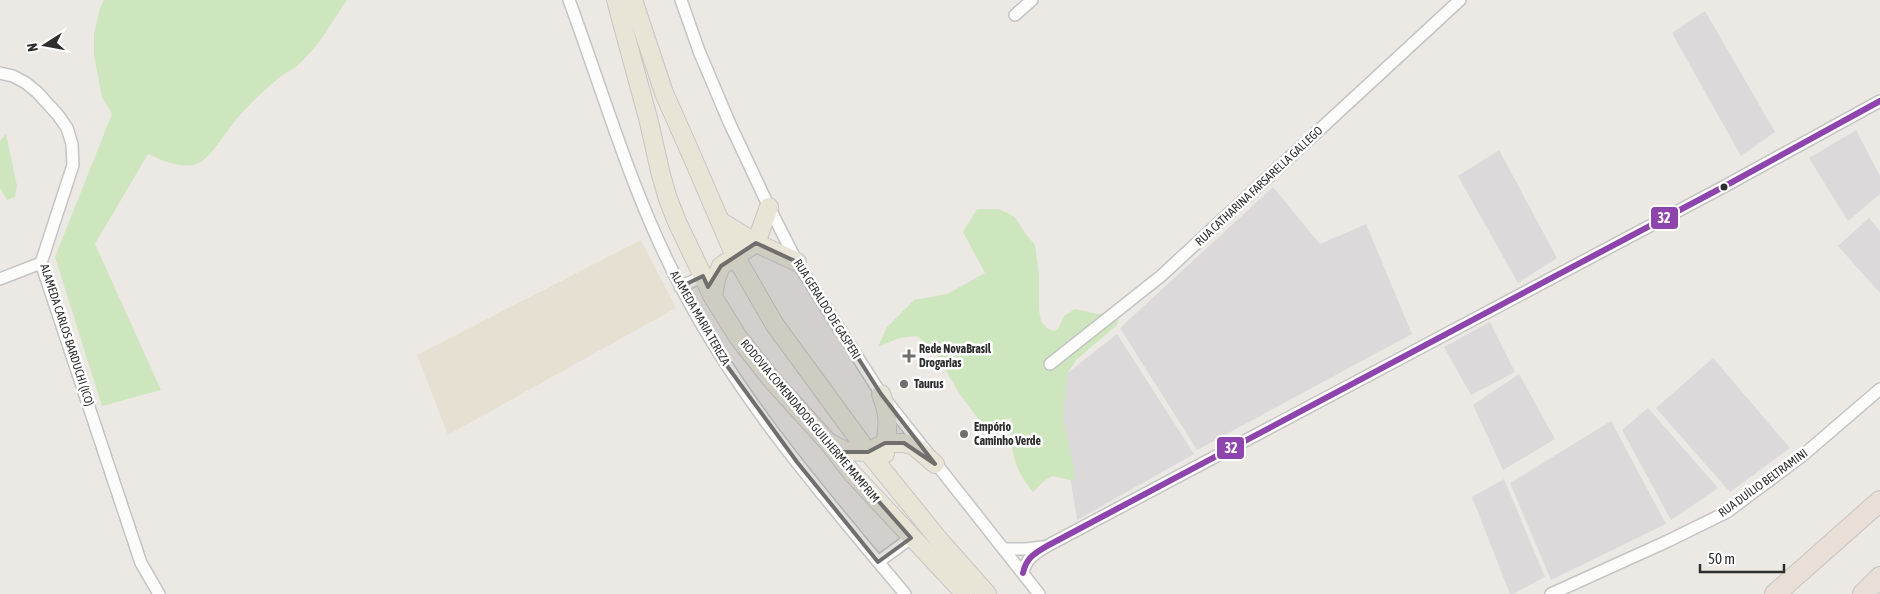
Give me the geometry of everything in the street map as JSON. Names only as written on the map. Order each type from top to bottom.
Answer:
[{"type":"highway","points":[[1775,594],[1880,501]]},
{"type":"highway","points":[[1864,594],[1880,577]]},
{"type":"main road","name":"RODOVIA COMENDADOR GUILHERME MAMPRIM","points":[[616,0],[649,122],[660,175],[677,222],[713,297],[738,337],[771,379],[828,442],[852,473],[964,594]]},
{"type":"main road","name":"RODOVIA COMENDADOR GUILHERME MAMPRIM","points":[[633,0],[664,93],[735,256],[775,325],[868,452],[940,541],[987,594]]},
{"type":"main road","points":[[713,297],[721,266],[756,242],[768,207]]},
{"type":"main road","points":[[720,221],[756,242],[797,262]]},
{"type":"main road","points":[[882,394],[888,411],[884,470]]},
{"type":"main road","points":[[828,442],[844,451],[868,452],[885,444],[904,443],[914,446],[935,464]]},
{"type":"street","name":"ALAMEDA MARIA TEREZA","points":[[569,0],[648,218],[680,287],[714,348],[797,462],[905,594]]},
{"type":"street","name":"RUA GERALDO DE GASPERI","points":[[682,0],[699,52],[729,122],[768,207],[797,262],[882,394],[935,464],[1004,549]]},
{"type":"street","points":[[1015,15],[1032,0]]},
{"type":"street","name":"RUA CATHARINA FARSARELLA GALLEGO","points":[[1050,364],[1161,276],[1460,0]]},
{"type":"street","name":"ALAMEDA CARLOS BARDUCHI (ICO)","points":[[0,73],[13,76],[26,83],[36,92],[58,115],[67,128],[72,144],[73,165],[41,263],[141,563],[159,594]]},
{"type":"street","points":[[1023,574],[1025,562],[1033,554],[1047,546],[1708,195],[1880,101]]},
{"type":"street","points":[[0,279],[41,263]]},
{"type":"street","points":[[680,287],[703,276]]},
{"type":"street","name":"RUA DUÍLIO BELTRAMINI","points":[[1551,594],[1660,545],[1727,512],[1802,456],[1880,389]]},
{"type":"street","points":[[878,562],[911,538]]},
{"type":"street","points":[[1004,549],[1026,549],[1047,546]]},
{"type":"street","points":[[1004,549],[1039,594]]},
{"type":"highlighted area","points":[[756,243],[797,262],[881,394],[935,464],[904,443],[885,443],[868,452],[835,452],[911,538],[878,562],[797,462],[714,348],[680,287],[703,276],[708,287],[721,266]]},
{"type":"shaded area","points":[[1705,11],[1775,132],[1741,156],[1672,33]]},
{"type":"shaded area","points":[[1856,130],[1880,176],[1880,194],[1848,221],[1809,158]]},
{"type":"shaded area","points":[[1499,150],[1557,258],[1518,283],[1458,176]]},
{"type":"shaded area","points":[[1273,187],[1320,244],[1366,224],[1412,334],[1197,450],[1120,328]]},
{"type":"shaded area","points":[[1869,218],[1880,231],[1880,293],[1838,246]]},
{"type":"shaded area","points":[[641,240],[676,308],[448,435],[417,355]]},
{"type":"shaded area","points":[[1490,322],[1515,372],[1471,395],[1444,347]]},
{"type":"shaded area","points":[[1117,334],[1194,454],[1077,520],[1055,383]]},
{"type":"shaded area","points":[[1713,358],[1790,448],[1730,492],[1656,408]]},
{"type":"shaded area","points":[[1519,374],[1555,439],[1503,470],[1473,405]]},
{"type":"shaded area","points":[[1648,408],[1718,488],[1671,520],[1622,430]]},
{"type":"shaded area","points":[[1611,421],[1666,524],[1551,580],[1510,483]]},
{"type":"shaded area","points":[[1504,479],[1545,577],[1513,594],[1510,594],[1472,497]]},
{"type":"green space","points":[[104,0],[347,0],[306,57],[250,104],[204,160],[186,166],[166,162],[148,154],[95,244],[161,390],[102,406],[55,257],[112,114],[102,97],[94,56],[94,34],[100,8]]},
{"type":"green space","points":[[6,134],[17,186],[15,197],[7,200],[0,188],[0,141]]},
{"type":"green space","points":[[977,209],[999,209],[1015,217],[1035,245],[1039,274],[1039,310],[1041,321],[1047,328],[1054,331],[1058,329],[1064,316],[1075,309],[1098,314],[1116,311],[1121,315],[1116,326],[1077,359],[1068,372],[1063,419],[1075,479],[1069,480],[1053,476],[1044,481],[1033,492],[1026,483],[1014,458],[1011,440],[1011,418],[982,424],[959,393],[935,352],[917,336],[899,338],[878,347],[887,327],[914,300],[947,294],[985,273],[963,232]]},
{"type":"transit line","name":"32","points":[[1023,573],[1029,560],[1047,546],[1725,186],[1880,101]]},
{"type":"place","name":"Rede NovaBrasil Drogarias","points":[[909,356]]},
{"type":"place","name":"Taurus","points":[[904,384]]},
{"type":"place","name":"Empório Caminho Verde","points":[[964,434]]}]
